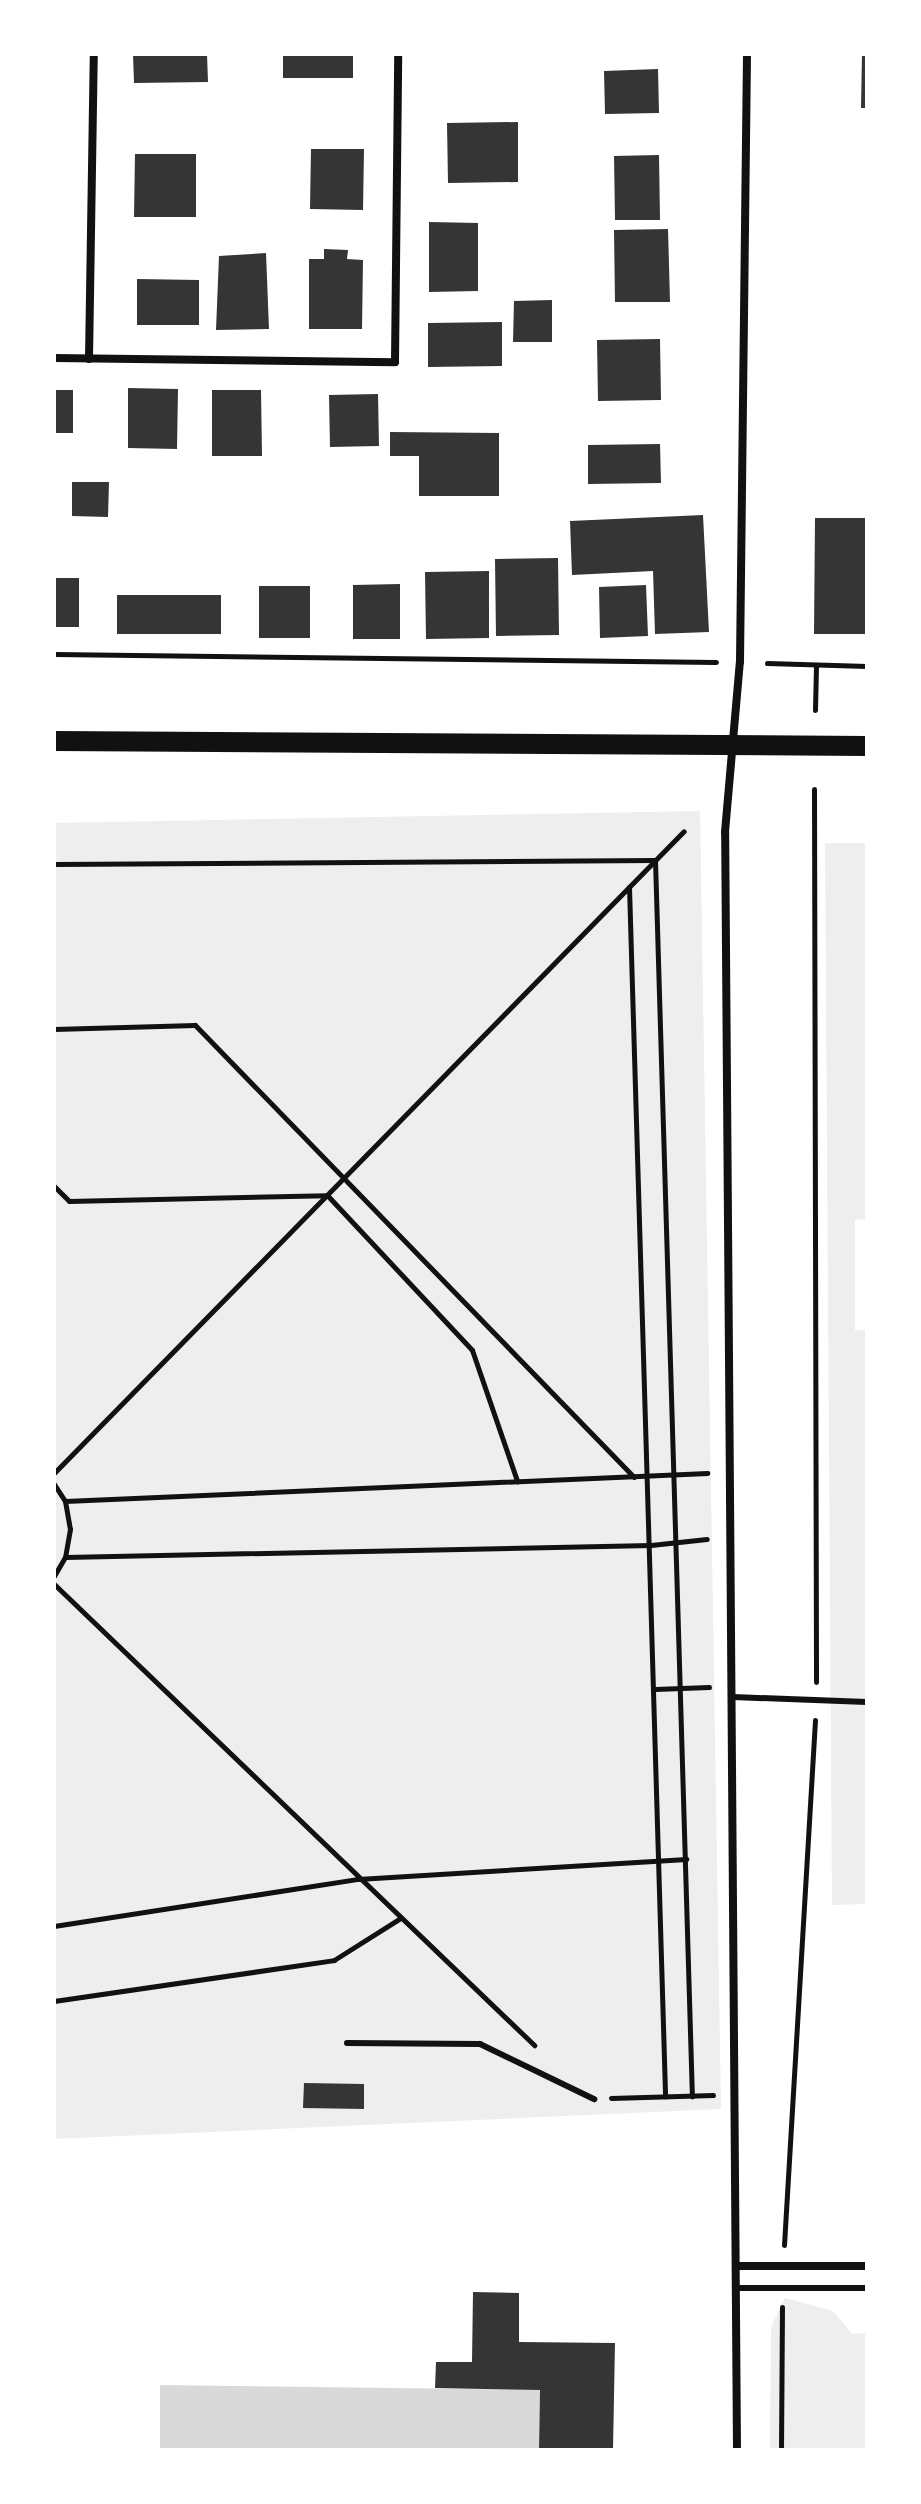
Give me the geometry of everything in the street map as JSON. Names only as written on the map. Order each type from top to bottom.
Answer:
[{"type":"main road","points":[[54,741],[867,746]]},
{"type":"street","points":[[89,359],[94,54]]},
{"type":"street","points":[[54,358],[395,362],[398,54]]},
{"type":"street","points":[[737,2450],[738,2094],[725,832],[740,662],[747,54]]},
{"type":"street","points":[[739,2266],[867,2266]]},
{"type":"lane","points":[[733,1697],[867,1702]]},
{"type":"lane","points":[[347,2043],[480,2044],[594,2099]]},
{"type":"lane","points":[[739,2288],[867,2288]]},
{"type":"path","points":[[54,654],[716,662]]},
{"type":"path","points":[[767,663],[867,666]]},
{"type":"path","points":[[815,710],[816,665]]},
{"type":"path","points":[[783,2268],[816,1702],[814,789]]},
{"type":"path","points":[[54,1473],[684,831]]},
{"type":"path","points":[[54,864],[655,860]]},
{"type":"path","points":[[655,860],[676,1474],[692,2096]]},
{"type":"path","points":[[629,887],[649,1476],[665,2096]]},
{"type":"path","points":[[54,1029],[195,1025],[342,1180],[634,1477]]},
{"type":"path","points":[[54,1186],[69,1201],[327,1195],[472,1350],[517,1481]]},
{"type":"path","points":[[65,1501],[730,1472]]},
{"type":"path","points":[[54,1484],[65,1501],[70,1529],[65,1557],[54,1576]]},
{"type":"path","points":[[65,1557],[651,1545],[732,1537]]},
{"type":"path","points":[[54,1584],[399,1919],[547,2057]]},
{"type":"path","points":[[654,1689],[734,1686]]},
{"type":"path","points":[[54,1926],[358,1879],[686,1859]]},
{"type":"path","points":[[54,2001],[334,1960],[399,1919]]},
{"type":"path","points":[[594,2099],[738,2094]]},
{"type":"path","points":[[781,2450],[783,2288]]},
{"type":"shaded area","points":[[700,811],[721,2109],[54,2139],[54,823]]},
{"type":"shaded area","points":[[825,843],[867,843],[867,1219],[855,1220],[855,1330],[867,1330],[867,1904],[832,1905]]},
{"type":"shaded area","points":[[785,2298],[833,2311],[852,2334],[867,2333],[867,2450],[770,2450],[771,2327]]},
{"type":"shaded area","points":[[160,2385],[540,2390],[539,2450],[160,2450]]},
{"type":"building","points":[[133,54],[207,54],[208,82],[134,83]]},
{"type":"building","points":[[283,54],[353,54],[353,78],[283,78]]},
{"type":"building","points":[[862,54],[867,54],[867,108],[861,108]]},
{"type":"building","points":[[658,69],[659,113],[605,114],[604,71]]},
{"type":"building","points":[[518,122],[518,182],[448,183],[447,123]]},
{"type":"building","points":[[311,149],[364,149],[363,210],[310,209]]},
{"type":"building","points":[[135,154],[196,154],[196,217],[134,217]]},
{"type":"building","points":[[659,155],[660,220],[615,220],[614,156]]},
{"type":"building","points":[[429,222],[478,223],[478,291],[429,292]]},
{"type":"building","points":[[668,229],[670,302],[615,302],[614,230]]},
{"type":"building","points":[[324,249],[348,250],[347,259],[363,260],[362,329],[309,329],[309,259],[324,259]]},
{"type":"building","points":[[266,253],[269,329],[216,330],[219,256]]},
{"type":"building","points":[[137,279],[199,280],[199,325],[137,325]]},
{"type":"building","points":[[552,300],[552,342],[513,342],[514,301]]},
{"type":"building","points":[[502,322],[502,366],[428,367],[428,323]]},
{"type":"building","points":[[660,339],[661,400],[598,401],[597,340]]},
{"type":"building","points":[[128,388],[178,389],[177,449],[128,448]]},
{"type":"building","points":[[54,390],[73,390],[73,433],[54,433]]},
{"type":"building","points":[[212,390],[261,390],[262,456],[212,456]]},
{"type":"building","points":[[378,394],[379,446],[330,447],[329,395]]},
{"type":"building","points":[[390,432],[499,433],[499,496],[419,496],[419,456],[390,456]]},
{"type":"building","points":[[660,444],[661,483],[588,484],[588,445]]},
{"type":"building","points":[[72,482],[109,482],[108,517],[72,516]]},
{"type":"building","points":[[703,515],[709,632],[655,634],[653,571],[572,575],[570,521]]},
{"type":"building","points":[[815,518],[867,518],[867,634],[814,634]]},
{"type":"building","points":[[558,558],[559,635],[496,636],[495,559]]},
{"type":"building","points":[[489,571],[489,638],[426,639],[425,572]]},
{"type":"building","points":[[54,578],[79,578],[79,627],[54,627]]},
{"type":"building","points":[[400,584],[400,639],[353,639],[353,585]]},
{"type":"building","points":[[646,585],[648,636],[600,638],[599,587]]},
{"type":"building","points":[[259,586],[310,586],[310,638],[259,638]]},
{"type":"building","points":[[117,595],[221,595],[221,634],[117,634]]},
{"type":"building","points":[[304,2083],[364,2084],[364,2109],[303,2108]]},
{"type":"building","points":[[473,2292],[519,2293],[519,2342],[615,2343],[613,2450],[539,2450],[540,2390],[435,2388],[436,2362],[472,2362]]}]
